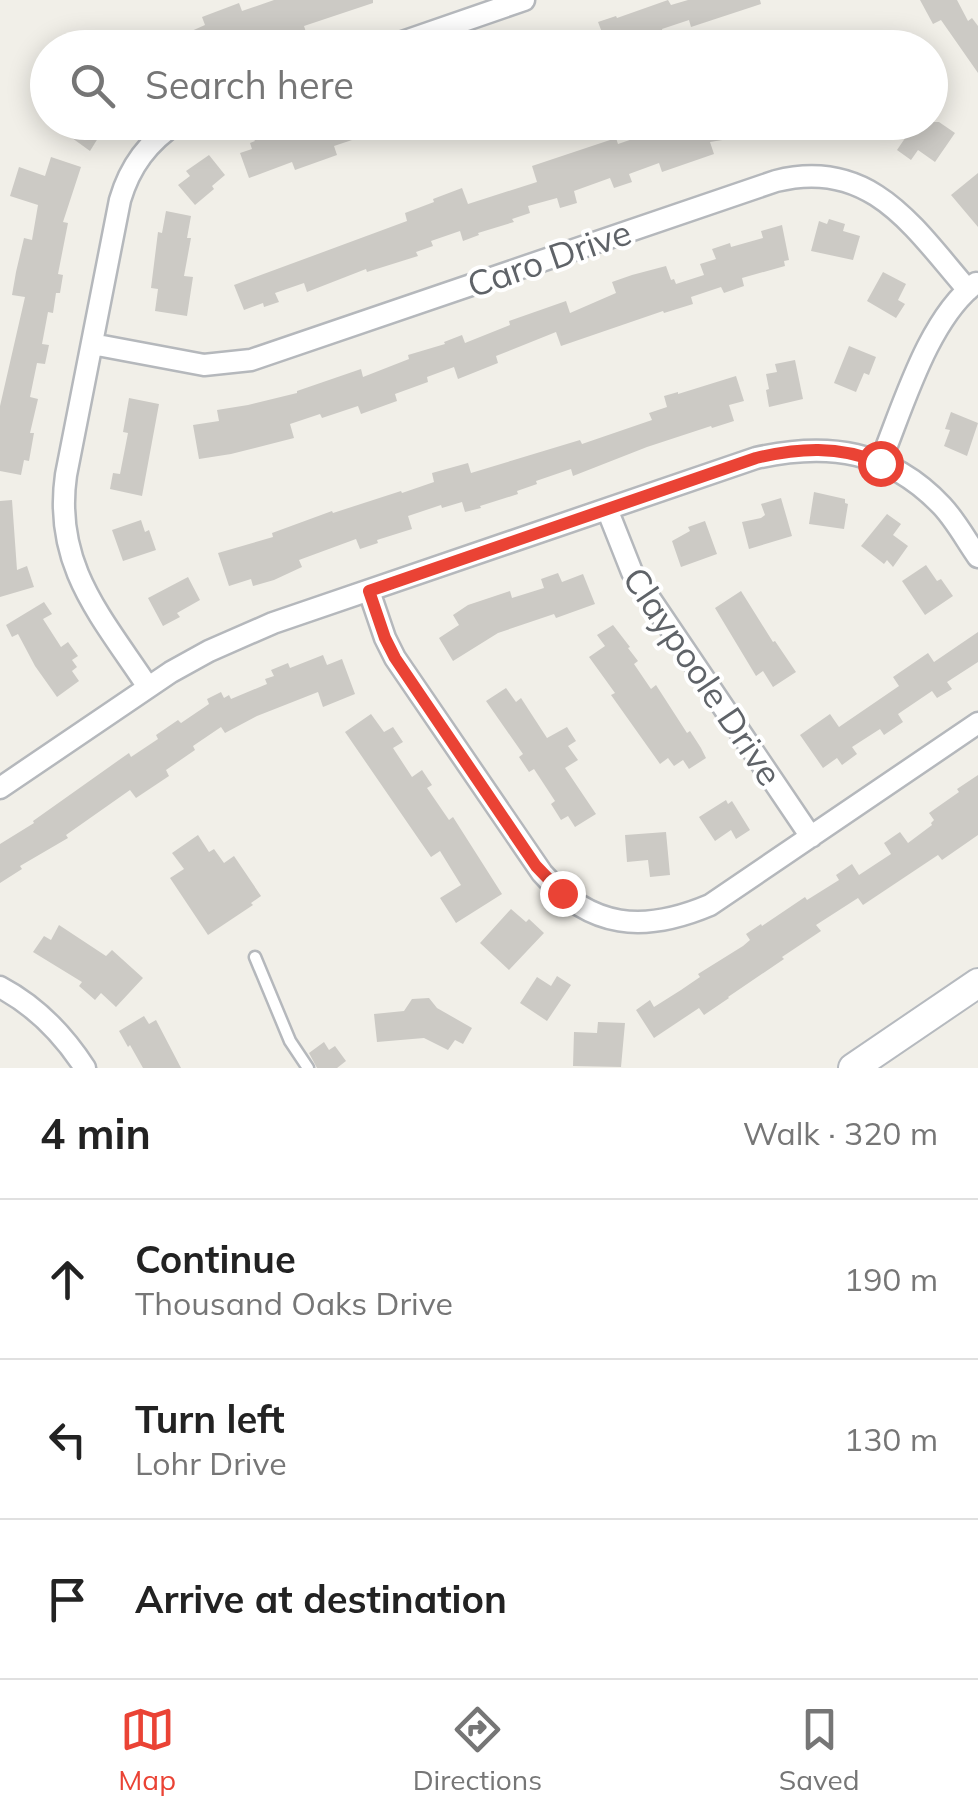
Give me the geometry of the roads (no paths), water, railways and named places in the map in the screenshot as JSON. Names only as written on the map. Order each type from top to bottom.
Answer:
[{"type":"street","points":[[437,30],[524,0]]},
{"type":"street","points":[[148,686],[84,589],[66,538],[63,510],[120,200],[133,166],[155,140]]},
{"type":"street","name":"Caro Drive","points":[[92,344],[204,365],[251,360],[776,181],[810,176],[845,181],[885,200],[973,286]]},
{"type":"street","points":[[880,463],[946,312],[973,286]]},
{"type":"street","points":[[0,788],[148,686],[209,651],[274,624],[756,458],[795,450],[827,450],[849,452],[880,463],[926,491],[978,556]]},
{"type":"street","name":"Claypoole Drive","points":[[607,509],[632,572],[811,837]]},
{"type":"street","points":[[369,591],[395,658],[536,866],[554,888],[589,911],[630,922],[666,921],[710,905],[978,723]]},
{"type":"street","points":[[852,1068],[978,983]]},
{"type":"street","points":[[0,987],[42,1016],[85,1068]]},
{"type":"lane","points":[[255,957],[290,1041],[308,1068]]}]
